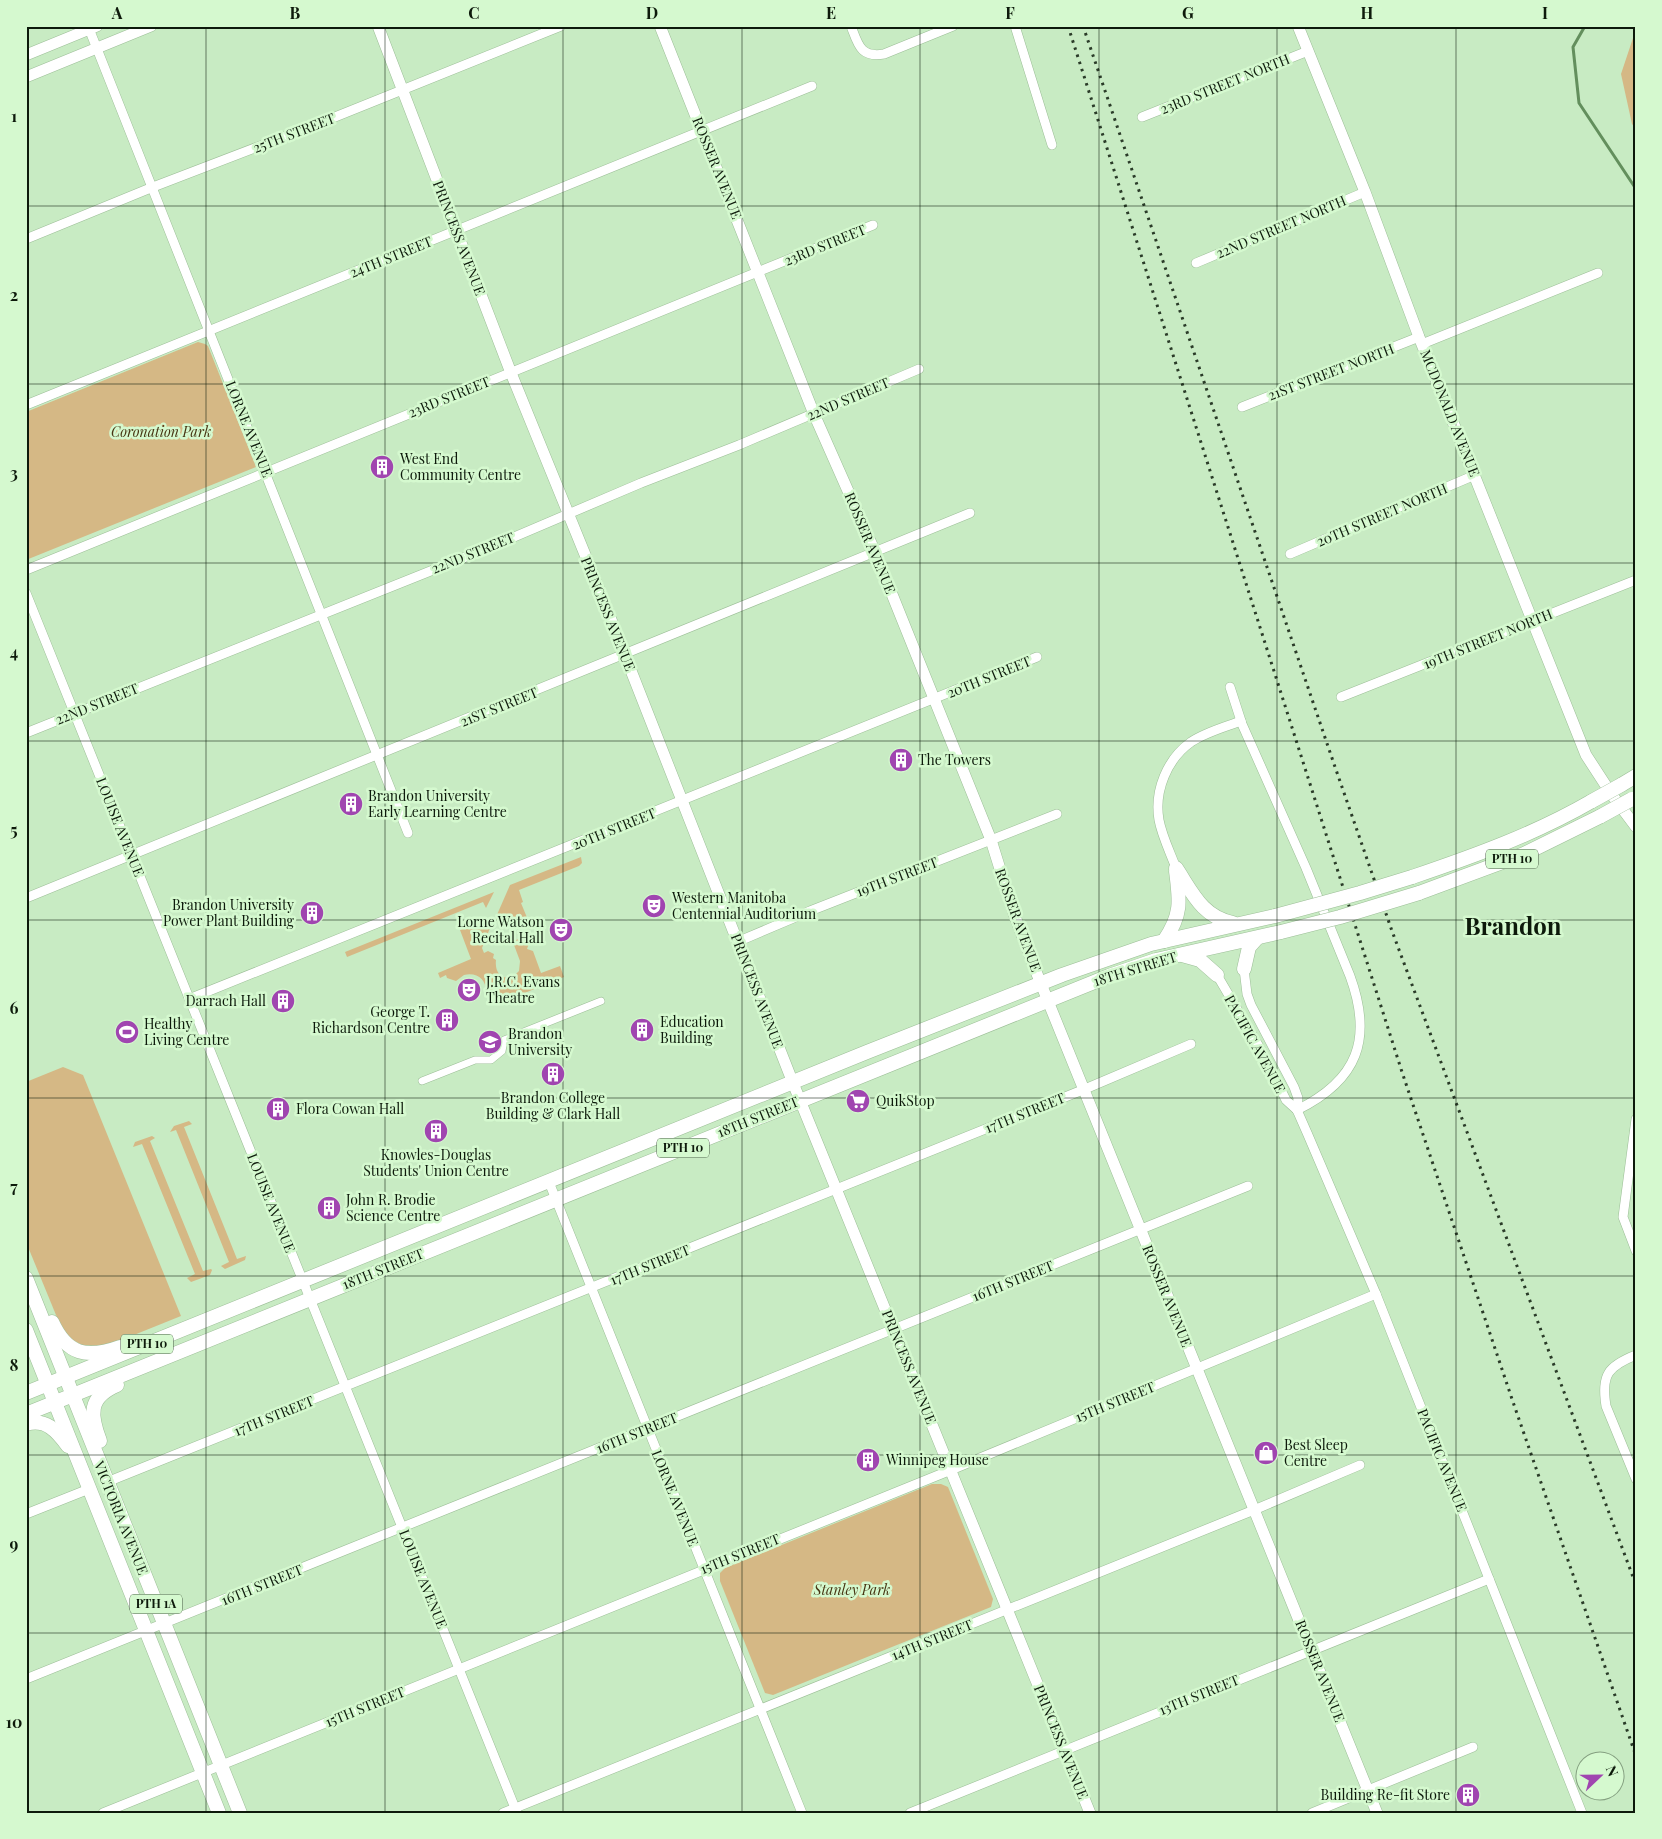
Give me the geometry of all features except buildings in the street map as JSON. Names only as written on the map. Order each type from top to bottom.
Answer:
[{"type":"main road","name":"PTH 10","points":[[1616,790],[1636,776]]},
{"type":"main road","name":"18TH STREET","points":[[26,1393],[1041,984],[1115,956],[1164,941],[1275,916],[1412,877],[1541,828],[1616,790]]},
{"type":"main road","name":"18TH STREET","points":[[26,1414],[1131,968],[1178,955],[1340,918],[1419,893],[1524,854],[1634,798]]},
{"type":"main road","points":[[1176,868],[1203,908],[1217,919],[1237,924]]},
{"type":"main road","points":[[1164,941],[1177,918],[1179,895],[1176,868]]},
{"type":"main road","points":[[1244,969],[1247,952],[1257,938]]},
{"type":"main road","points":[[1178,955],[1200,960],[1217,975]]},
{"type":"main road","points":[[26,1265],[57,1333],[76,1351],[97,1353],[117,1348],[192,1320],[227,1312]]},
{"type":"main road","name":"VICTORIA AVENUE","points":[[26,1278],[110,1481],[117,1508],[240,1813]]},
{"type":"main road","name":"VICTORIA AVENUE","points":[[26,1330],[219,1813]]},
{"type":"main road","points":[[110,1481],[109,1464],[93,1415],[96,1399],[106,1391],[152,1371],[191,1347]]},
{"type":"main road","points":[[26,1424],[41,1422],[52,1428],[68,1446],[81,1468]]},
{"type":"street","points":[[26,77],[151,26]]},
{"type":"street","name":"PRINCESS AVENUE","points":[[378,26],[455,231],[625,655],[793,1083],[1090,1813]]},
{"type":"street","name":"25TH STREET","points":[[26,239],[561,26]]},
{"type":"street","name":"ROSSER AVENUE","points":[[660,26],[814,414],[875,552],[991,840],[1014,914],[1041,984],[1377,1813]]},
{"type":"street","points":[[851,26],[861,49],[868,54],[875,55],[884,54],[953,26]]},
{"type":"street","points":[[1015,26],[1052,145]]},
{"type":"street","name":"MCDONALD AVENUE","points":[[1298,26],[1366,192],[1421,341],[1586,756],[1616,790],[1636,827]]},
{"type":"street","points":[[26,55],[91,27]]},
{"type":"street","name":"LORNE AVENUE","points":[[91,27],[96,48],[153,187],[266,472],[320,615],[408,833]]},
{"type":"street","name":"23RD STREET NORTH","points":[[1142,117],[1308,51]]},
{"type":"street","name":"24TH STREET","points":[[26,405],[812,86]]},
{"type":"street","name":"22ND STREET NORTH","points":[[1196,263],[1366,192]]},
{"type":"street","name":"23RD STREET","points":[[26,570],[873,226]]},
{"type":"street","name":"21ST STREET NORTH","points":[[1242,407],[1598,273]]},
{"type":"street","name":"22ND STREET","points":[[26,733],[814,414],[918,369]]},
{"type":"street","name":"20TH STREET NORTH","points":[[1290,554],[1475,475]]},
{"type":"street","name":"21ST STREET","points":[[26,898],[970,513]]},
{"type":"street","name":"19TH STREET NORTH","points":[[1341,697],[1636,580]]},
{"type":"street","name":"LOUISE AVENUE","points":[[26,593],[516,1810]]},
{"type":"street","name":"20TH STREET","points":[[189,999],[1037,657]]},
{"type":"street","points":[[1230,687],[1241,721],[1306,868],[1350,976],[1360,1017],[1358,1050],[1345,1074],[1324,1095],[1297,1110]]},
{"type":"street","points":[[1176,868],[1159,821],[1160,788],[1164,776],[1180,752],[1191,742],[1241,721]]},
{"type":"street","name":"19TH STREET","points":[[737,942],[819,907],[1057,814]]},
{"type":"street","name":"PACIFIC AVENUE","points":[[1244,969],[1249,999],[1294,1087],[1298,1098],[1297,1110]]},
{"type":"street","name":"PACIFIC AVENUE","points":[[1217,975],[1261,1050],[1286,1100],[1297,1110],[1376,1294],[1582,1813]]},
{"type":"street","points":[[422,1081],[475,1060],[491,1060],[502,1051],[504,1040],[601,1001]]},
{"type":"street","name":"17TH STREET","points":[[110,1481],[590,1289],[1191,1044]]},
{"type":"street","points":[[1636,1119],[1631,1191],[1623,1217],[1636,1251]]},
{"type":"street","name":"LORNE AVENUE","points":[[549,1182],[590,1289],[802,1813]]},
{"type":"street","name":"16TH STREET","points":[[26,1679],[1248,1186]]},
{"type":"street","name":"15TH STREET","points":[[103,1813],[951,1470],[1376,1294]]},
{"type":"street","points":[[1636,1355],[1620,1361],[1609,1370],[1605,1380],[1604,1394],[1606,1406],[1636,1480]]},
{"type":"street","name":"14TH STREET","points":[[503,1813],[516,1810],[760,1709],[1254,1510],[1360,1465]]},
{"type":"street","points":[[26,1514],[89,1489]]},
{"type":"street","name":"13TH STREET","points":[[910,1813],[1064,1749],[1489,1579]]},
{"type":"street","points":[[1312,1813],[1473,1747]]},
{"type":"green space","points":[[1636,29],[1636,129],[1632,124],[1621,74]]},
{"type":"green space","name":"Coronation Park","points":[[198,342],[208,346],[256,467],[26,560],[26,412]]},
{"type":"green space","points":[[581,857],[582,863],[579,866],[519,890],[523,902],[521,903],[528,920],[522,923],[520,928],[513,929],[497,921],[496,917],[510,885]]},
{"type":"green space","points":[[494,892],[486,908],[483,902],[347,957],[345,952]]},
{"type":"green space","points":[[484,919],[492,923],[482,948],[484,953],[488,951],[494,954],[493,958],[496,960],[499,974],[510,977],[519,971],[520,961],[514,945],[517,944],[516,940],[526,935],[529,943],[527,949],[533,951],[541,973],[560,966],[564,977],[500,1003],[497,996],[494,998],[486,994],[483,981],[477,976],[464,975],[456,981],[447,978],[446,975],[440,978],[438,973],[471,959],[460,930]]},
{"type":"green space","points":[[63,1067],[83,1075],[181,1316],[119,1341],[98,1346],[82,1345],[71,1339],[65,1332],[26,1242],[26,1082]]},
{"type":"green space","points":[[189,1121],[192,1124],[184,1127],[237,1259],[246,1256],[245,1260],[225,1269],[221,1266],[229,1262],[176,1130],[170,1132],[174,1126]]},
{"type":"green space","points":[[152,1136],[155,1138],[150,1141],[203,1271],[212,1270],[210,1275],[191,1282],[187,1278],[195,1274],[142,1144],[133,1147],[135,1142]]},
{"type":"green space","name":"Stanley Park","points":[[932,1484],[941,1484],[948,1487],[993,1599],[991,1607],[773,1695],[765,1693],[720,1581],[720,1573],[725,1568]]},
{"type":"waterway","points":[[1585,26],[1573,47],[1579,103],[1636,189]]},
{"type":"railway","points":[[1068,26],[1402,1072],[1513,1402],[1636,1756]]},
{"type":"railway","points":[[1083,26],[1392,931],[1636,1585]]},
{"type":"place","name":"West End Community Centre","points":[[382,467]]},
{"type":"place","name":"The Towers","points":[[901,760]]},
{"type":"place","name":"Brandon University Early Learning Centre","points":[[351,804]]},
{"type":"place","name":"Western Manitoba Centennial Auditorium","points":[[654,906]]},
{"type":"place","name":"Brandon University Power Plant Building","points":[[312,913]]},
{"type":"place","name":"Lorne Watson Recital Hall","points":[[561,930]]},
{"type":"place","name":"J.R.C. Evans Theatre","points":[[469,990]]},
{"type":"place","name":"Darrach Hall","points":[[283,1001]]},
{"type":"place","name":"George T. Richardson Centre","points":[[447,1020]]},
{"type":"place","name":"Education Building","points":[[642,1030]]},
{"type":"place","name":"Healthy Living Centre","points":[[127,1032]]},
{"type":"place","name":"Brandon University","points":[[490,1042]]},
{"type":"place","name":"Brandon College Building & Clark Hall","points":[[553,1074]]},
{"type":"place","name":"QuikStop","points":[[858,1101]]},
{"type":"place","name":"Flora Cowan Hall","points":[[278,1109]]},
{"type":"place","name":"Knowles-Douglas Students' Union Centre","points":[[436,1131]]},
{"type":"place","name":"John R. Brodie Science Centre","points":[[329,1208]]},
{"type":"place","name":"Best Sleep Centre","points":[[1266,1453]]},
{"type":"place","name":"Winnipeg House","points":[[868,1460]]},
{"type":"place","name":"Building Re-fit Store","points":[[1468,1795]]},
{"type":"district","name":"Brandon","points":[[1513,927]]}]
